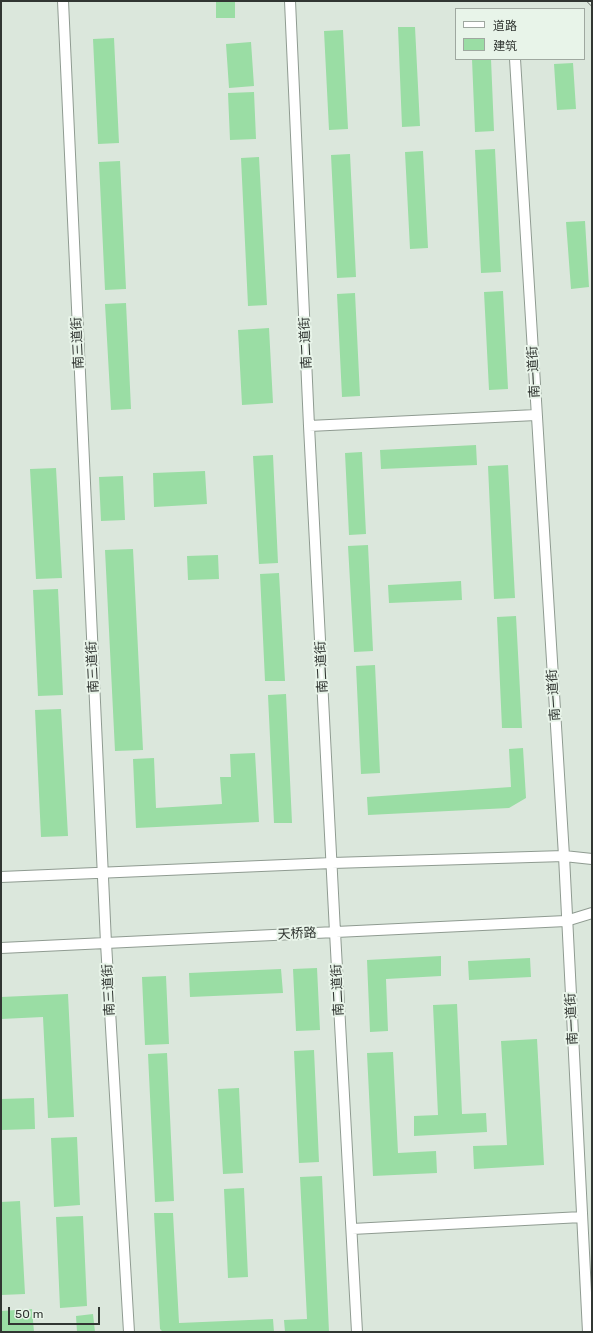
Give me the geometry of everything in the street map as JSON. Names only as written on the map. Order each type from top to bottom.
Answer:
[{"type":"street","name":"南三道街","points":[[62,1],[106,943],[129,1332]]},
{"type":"street","name":"南二道街","points":[[290,1],[335,932],[357,1332]]},
{"type":"street","name":"南一道街","points":[[515,60],[564,856],[566,921],[588,1332]]},
{"type":"street","points":[[310,426],[536,416]]},
{"type":"street","points":[[1,877],[332,862],[564,856],[592,859]]},
{"type":"street","name":"天桥路","points":[[1,948],[566,921],[592,913]]},
{"type":"street","points":[[352,1229],[582,1216]]},
{"type":"building","points":[[216,1],[235,1],[235,18],[216,18]]},
{"type":"building","points":[[398,27],[415,27],[420,126],[402,127]]},
{"type":"building","points":[[343,30],[348,129],[329,130],[324,31]]},
{"type":"building","points":[[114,38],[119,143],[98,144],[93,39]]},
{"type":"building","points":[[251,42],[254,86],[229,88],[226,44]]},
{"type":"building","points":[[472,60],[491,60],[494,131],[475,132]]},
{"type":"building","points":[[573,63],[576,109],[557,110],[554,64]]},
{"type":"building","points":[[254,92],[256,139],[230,140],[228,93]]},
{"type":"building","points":[[495,149],[501,272],[481,273],[475,150]]},
{"type":"building","points":[[423,151],[428,248],[410,249],[405,152]]},
{"type":"building","points":[[350,154],[356,277],[337,278],[331,155]]},
{"type":"building","points":[[259,157],[267,305],[248,306],[241,158]]},
{"type":"building","points":[[120,161],[126,289],[105,290],[99,162]]},
{"type":"building","points":[[585,221],[589,287],[571,289],[566,222]]},
{"type":"building","points":[[503,291],[508,389],[489,390],[484,292]]},
{"type":"building","points":[[355,293],[360,396],[342,397],[337,294]]},
{"type":"building","points":[[126,303],[131,409],[111,410],[105,304]]},
{"type":"building","points":[[269,328],[273,403],[242,405],[238,330]]},
{"type":"building","points":[[476,445],[477,465],[381,469],[380,450]]},
{"type":"building","points":[[362,452],[366,534],[349,535],[345,453]]},
{"type":"building","points":[[273,455],[278,563],[259,564],[253,456]]},
{"type":"building","points":[[508,465],[515,598],[494,599],[488,466]]},
{"type":"building","points":[[56,468],[62,578],[36,579],[30,469]]},
{"type":"building","points":[[205,471],[207,504],[154,507],[153,473]]},
{"type":"building","points":[[123,476],[125,520],[101,521],[99,477]]},
{"type":"building","points":[[368,545],[373,651],[354,652],[348,546]]},
{"type":"building","points":[[133,549],[143,750],[115,751],[105,550]]},
{"type":"building","points":[[218,555],[219,579],[188,580],[187,556]]},
{"type":"building","points":[[279,573],[285,681],[265,681],[260,574]]},
{"type":"building","points":[[461,581],[462,600],[389,603],[388,585]]},
{"type":"building","points":[[58,589],[63,695],[38,696],[33,590]]},
{"type":"building","points":[[516,616],[522,728],[502,728],[497,617]]},
{"type":"building","points":[[375,665],[380,773],[361,774],[356,666]]},
{"type":"building","points":[[286,694],[292,823],[274,823],[268,695]]},
{"type":"building","points":[[61,709],[68,836],[41,837],[35,710]]},
{"type":"building","points":[[523,748],[526,798],[509,808],[368,815],[367,797],[511,787],[509,749]]},
{"type":"building","points":[[255,753],[259,822],[136,828],[133,759],[154,758],[156,808],[222,804],[220,777],[231,777],[230,754]]},
{"type":"building","points":[[441,956],[441,976],[386,979],[388,1031],[370,1032],[367,960]]},
{"type":"building","points":[[530,958],[531,977],[469,980],[468,961]]},
{"type":"building","points":[[317,968],[320,1030],[296,1031],[293,969]]},
{"type":"building","points":[[281,969],[283,993],[190,997],[189,973]]},
{"type":"building","points":[[166,976],[169,1044],[145,1045],[142,977]]},
{"type":"building","points":[[68,994],[74,1117],[48,1118],[43,1017],[1,1019],[1,997]]},
{"type":"building","points":[[457,1004],[462,1114],[486,1113],[487,1132],[414,1136],[414,1116],[438,1115],[433,1005]]},
{"type":"building","points":[[537,1039],[544,1165],[474,1169],[473,1146],[507,1145],[501,1041]]},
{"type":"building","points":[[314,1050],[319,1162],[299,1163],[294,1051]]},
{"type":"building","points":[[393,1052],[398,1153],[436,1151],[437,1173],[373,1176],[367,1053]]},
{"type":"building","points":[[167,1053],[174,1201],[155,1202],[148,1054]]},
{"type":"building","points":[[239,1088],[243,1173],[223,1174],[218,1089]]},
{"type":"building","points":[[34,1098],[35,1129],[1,1130],[1,1099]]},
{"type":"building","points":[[77,1137],[80,1205],[54,1207],[51,1138]]},
{"type":"building","points":[[322,1176],[329,1332],[285,1332],[284,1320],[307,1319],[300,1177]]},
{"type":"building","points":[[244,1188],[248,1277],[228,1278],[224,1189]]},
{"type":"building","points":[[20,1201],[25,1294],[1,1295],[1,1202]]},
{"type":"building","points":[[154,1213],[173,1213],[179,1323],[273,1319],[274,1332],[163,1332],[160,1329]]},
{"type":"building","points":[[83,1216],[87,1306],[60,1308],[56,1217]]},
{"type":"building","points":[[32,1309],[34,1332],[1,1332],[1,1311]]},
{"type":"building","points":[[93,1314],[95,1332],[77,1332],[76,1316]]},
{"type":"railway","points":[[589,1],[592,4]]}]
